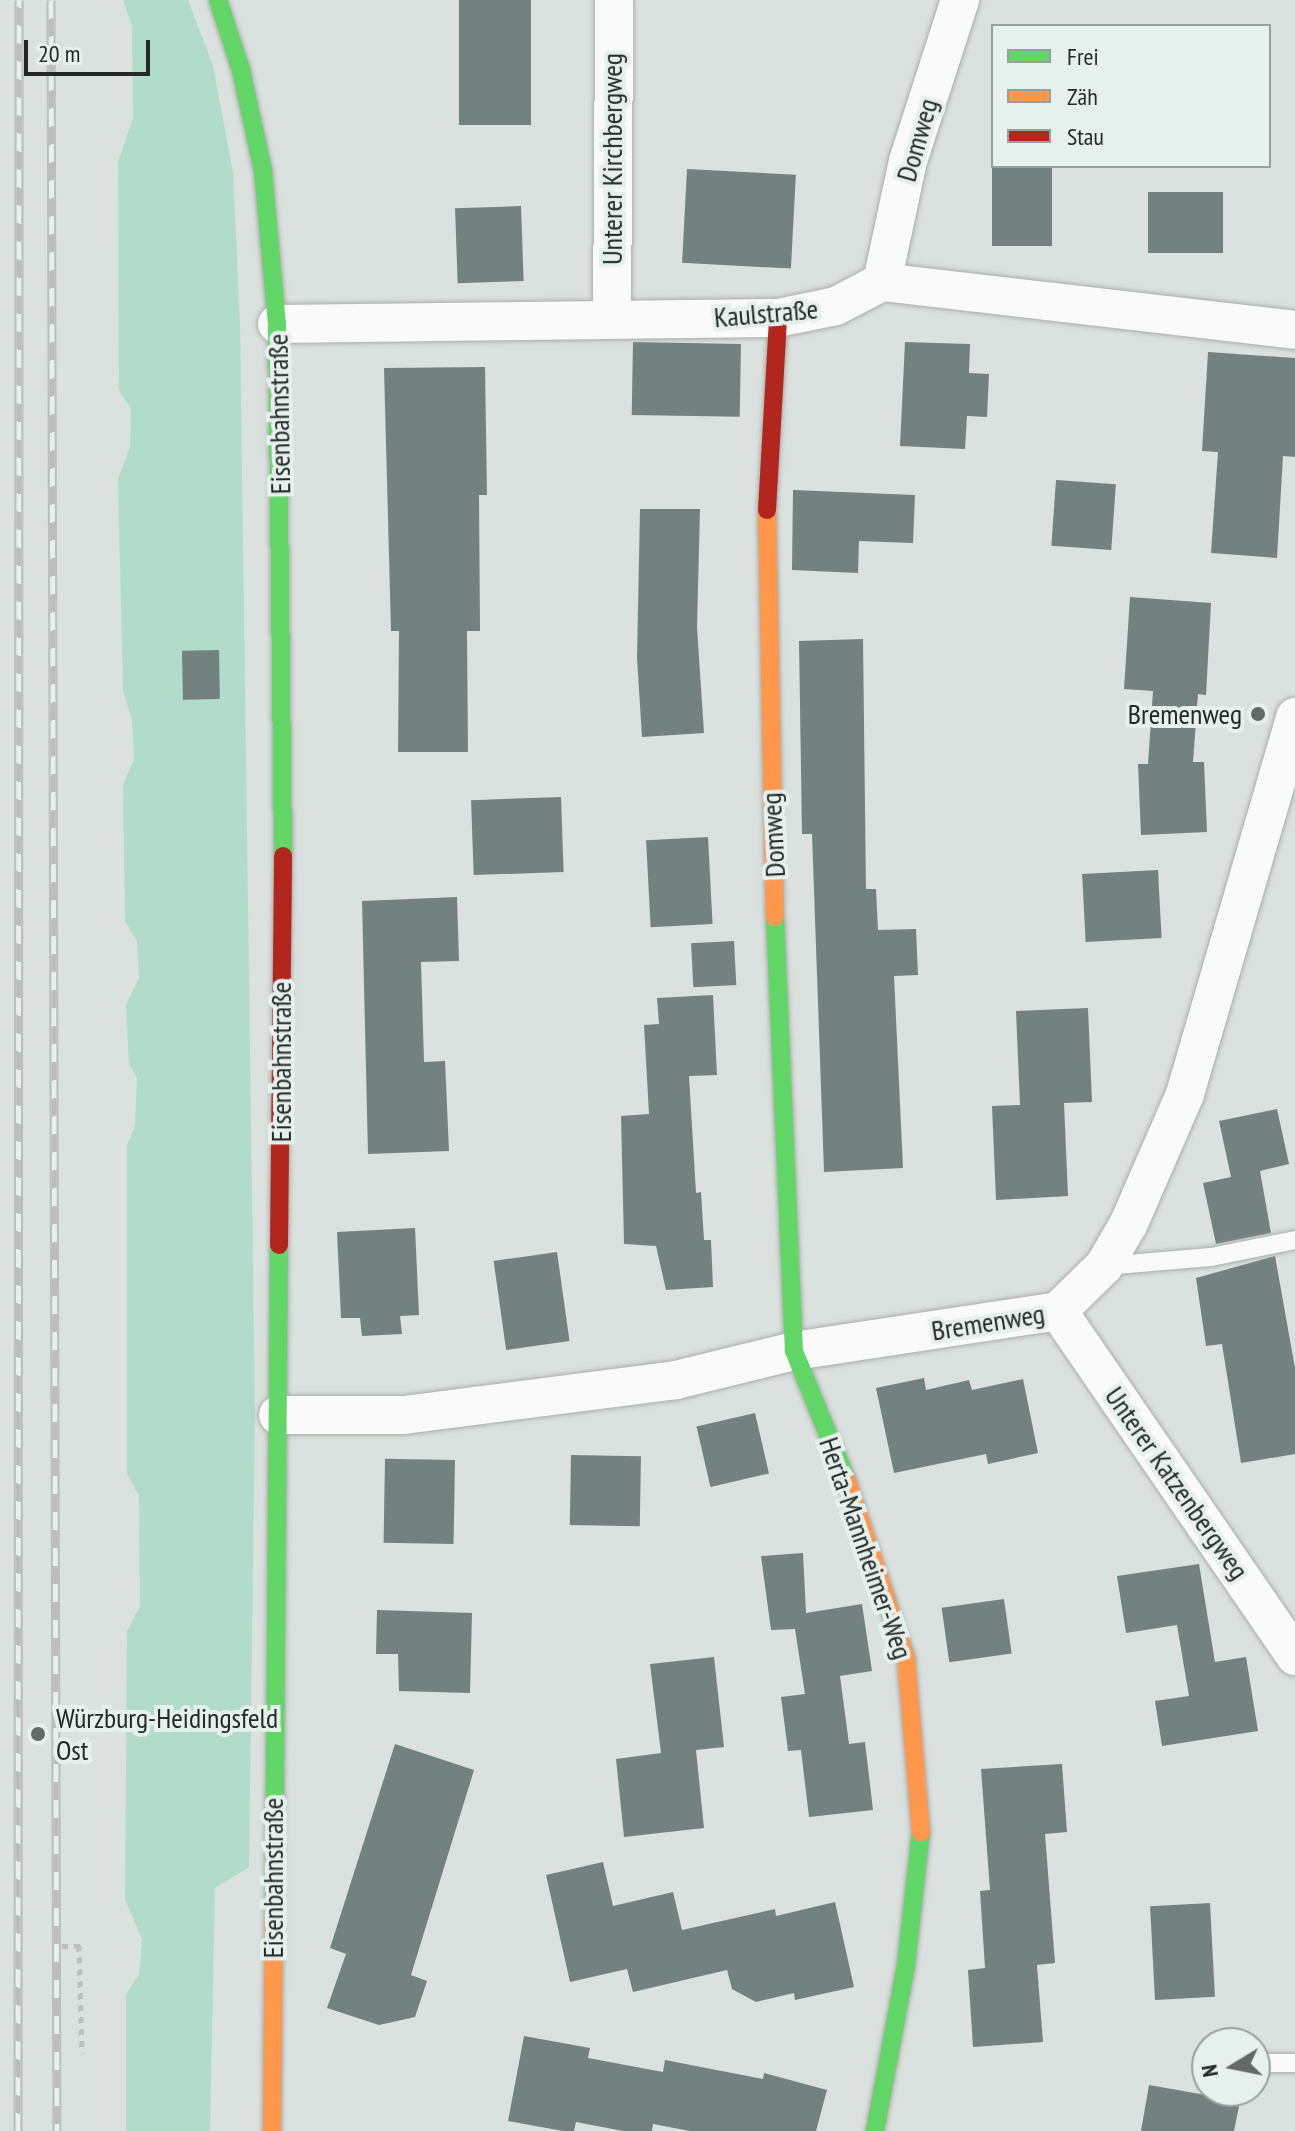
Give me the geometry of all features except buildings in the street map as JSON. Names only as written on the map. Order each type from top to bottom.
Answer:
[{"type":"street","name":"Eisenbahnstraße","points":[[218,0],[241,70],[263,171],[277,324],[284,712],[272,2131]]},
{"type":"street","name":"Unterer Kirchbergweg","points":[[612,319],[614,0]]},
{"type":"street","name":"Domweg","points":[[882,282],[908,161],[960,0]]},
{"type":"street","name":"Kaulstraße","points":[[277,324],[778,318],[836,306],[882,282]]},
{"type":"street","points":[[882,282],[1295,330]]},
{"type":"street","name":"Domweg","points":[[778,318],[767,512],[768,745],[794,1351]]},
{"type":"street","name":"Bremenweg","points":[[278,1415],[404,1415],[676,1380],[794,1351],[1058,1311],[1104,1266],[1129,1223],[1185,1094],[1295,717]]},
{"type":"street","name":"Unterer Katzenbergweg","points":[[1058,1311],[1295,1656]]},
{"type":"street","name":"Herta-Mannheimer-Weg","points":[[794,1351],[859,1510],[906,1658],[921,1835],[906,1965],[875,2131]]},
{"type":"lane","points":[[1104,1266],[1211,1257],[1295,1240]]},
{"type":"lane","points":[[1271,2063],[1295,2063]]},
{"type":"path","points":[[62,1946],[81,1946],[82,2053]]},
{"type":"green space","points":[[123,0],[188,0],[213,66],[233,172],[240,324],[255,1413],[249,1867],[215,1888],[210,2131],[126,2131],[126,1994],[139,1975],[142,1939],[125,1899],[127,1631],[140,1606],[139,1496],[127,1474],[127,1145],[135,1126],[137,1078],[129,1063],[126,1005],[139,978],[137,941],[125,921],[123,785],[134,759],[132,719],[123,691],[118,479],[130,447],[131,409],[119,390],[118,162],[133,118],[132,26]]},
{"type":"railway","points":[[18,2131],[19,0]]},
{"type":"railway","points":[[51,0],[57,2131]]},
{"type":"traffic: fast","points":[[218,0],[241,70],[263,171],[277,324],[283,856]]},
{"type":"traffic: fast","points":[[775,917],[794,1351],[847,1481]]},
{"type":"traffic: fast","points":[[274,1905],[279,1245]]},
{"type":"traffic: fast","points":[[875,2131],[906,1965],[921,1832]]},
{"type":"traffic: slow","points":[[767,510],[775,917]]},
{"type":"traffic: slow","points":[[847,1481],[906,1658],[921,1832]]},
{"type":"traffic: slow","points":[[272,2131],[274,1905]]},
{"type":"traffic: jam","points":[[767,510],[778,318]]},
{"type":"traffic: jam","points":[[279,1245],[283,856]]},
{"type":"place","name":"Bremenweg","points":[[1258,714]]},
{"type":"place","name":"Würzburg-Heidingsfeld Ost","points":[[38,1734]]}]
